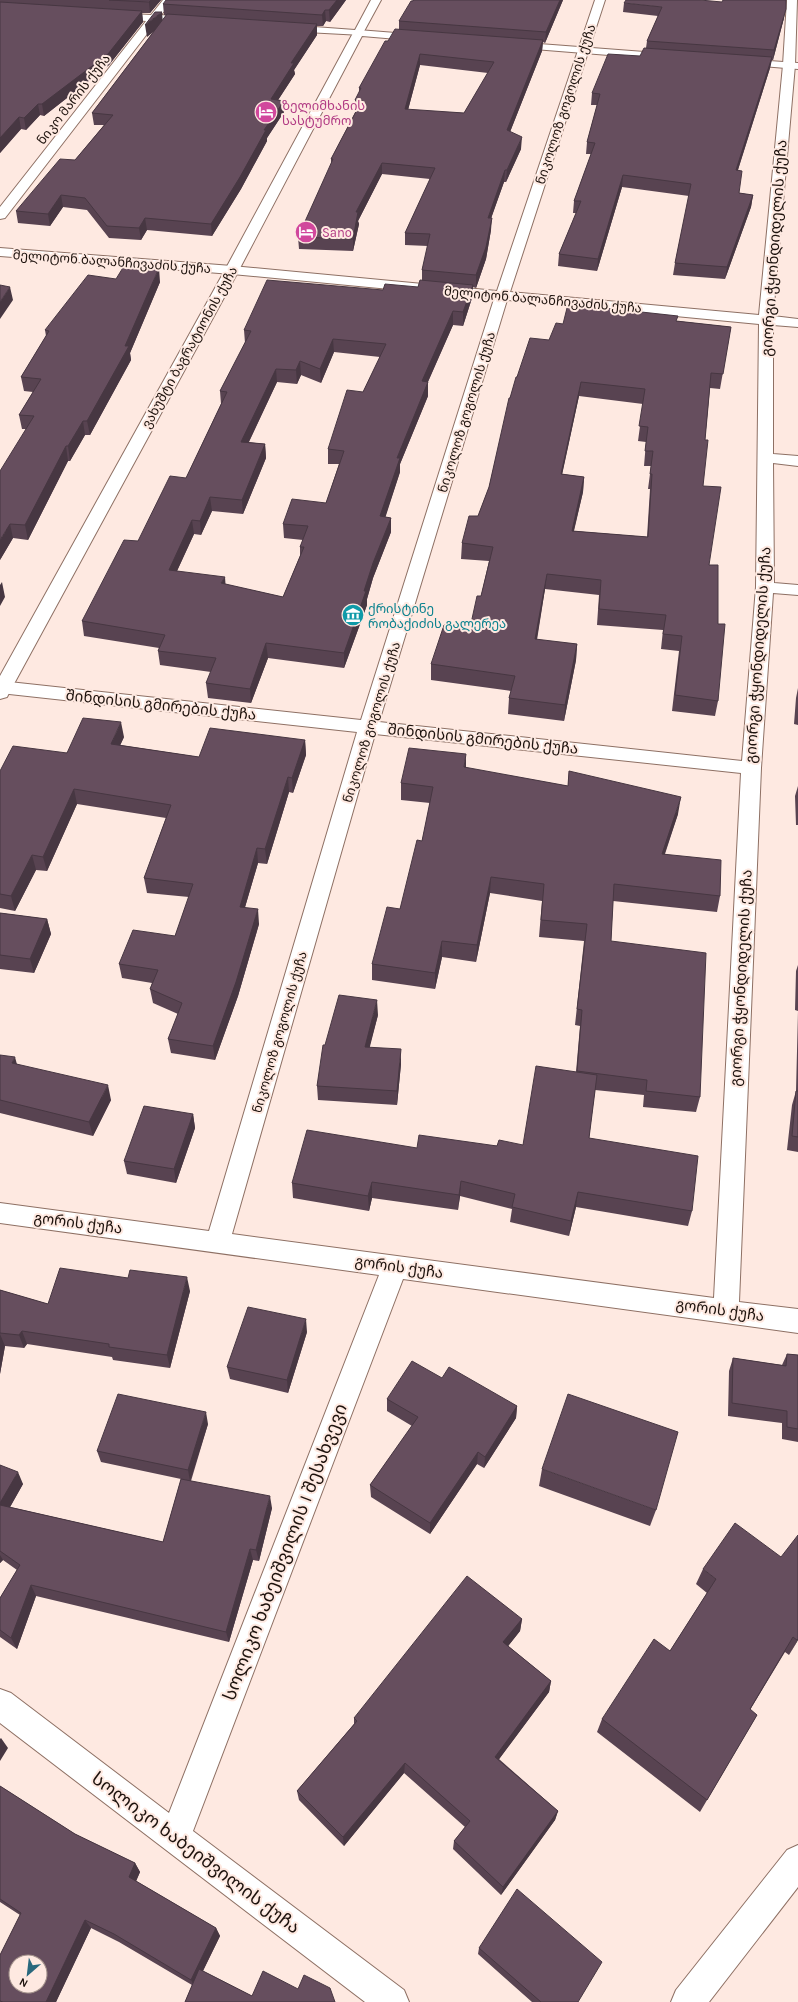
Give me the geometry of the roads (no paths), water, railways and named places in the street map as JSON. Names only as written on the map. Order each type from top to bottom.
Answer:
[{"type":"street","name":"ნიკო მარის ქუჩა","points":[[0,215],[168,0]]},
{"type":"street","name":"ვახუშტი ბაგრატიონის ქუჩა","points":[[1,689],[232,270],[376,0]]},
{"type":"street","name":"ნიკოლოზ გოგოლის ქუჩა","points":[[218,1241],[368,727],[502,295],[600,0]]},
{"type":"street","name":"გიორგი ჭყონდიდელის ქუჩა","points":[[726,1310],[751,768],[765,586],[766,320],[793,66],[792,0]]},
{"type":"street","points":[[100,14],[192,21]]},
{"type":"street","points":[[279,27],[432,39]]},
{"type":"street","points":[[503,45],[686,58]]},
{"type":"street","points":[[733,62],[793,66]]},
{"type":"street","name":"მელიტონ ბალანჩივაძის ქუჩა","points":[[0,252],[232,270],[798,323]]},
{"type":"street","points":[[765,458],[798,461]]},
{"type":"street","points":[[765,586],[798,590]]},
{"type":"street","name":"შინდისის გმირების ქუჩა","points":[[1,689],[751,768]]},
{"type":"street","name":"გორის ქუჩა","points":[[0,1212],[798,1320]]},
{"type":"street","name":"სოლიკო ხაბეიშვილის I შესახვევი","points":[[175,1837],[395,1266]]},
{"type":"street","name":"სოლიკო ხაბეიშვილის ქუჩა","points":[[0,1704],[392,2002]]},
{"type":"street","points":[[688,2002],[798,1862]]},
{"type":"place","name":"ზელიმხანის სასტუმრო","points":[[266,112]]},
{"type":"place","name":"Sano","points":[[306,232]]},
{"type":"place","name":"ქრისტინე რობაქიძის გალერეა","points":[[353,615]]}]
